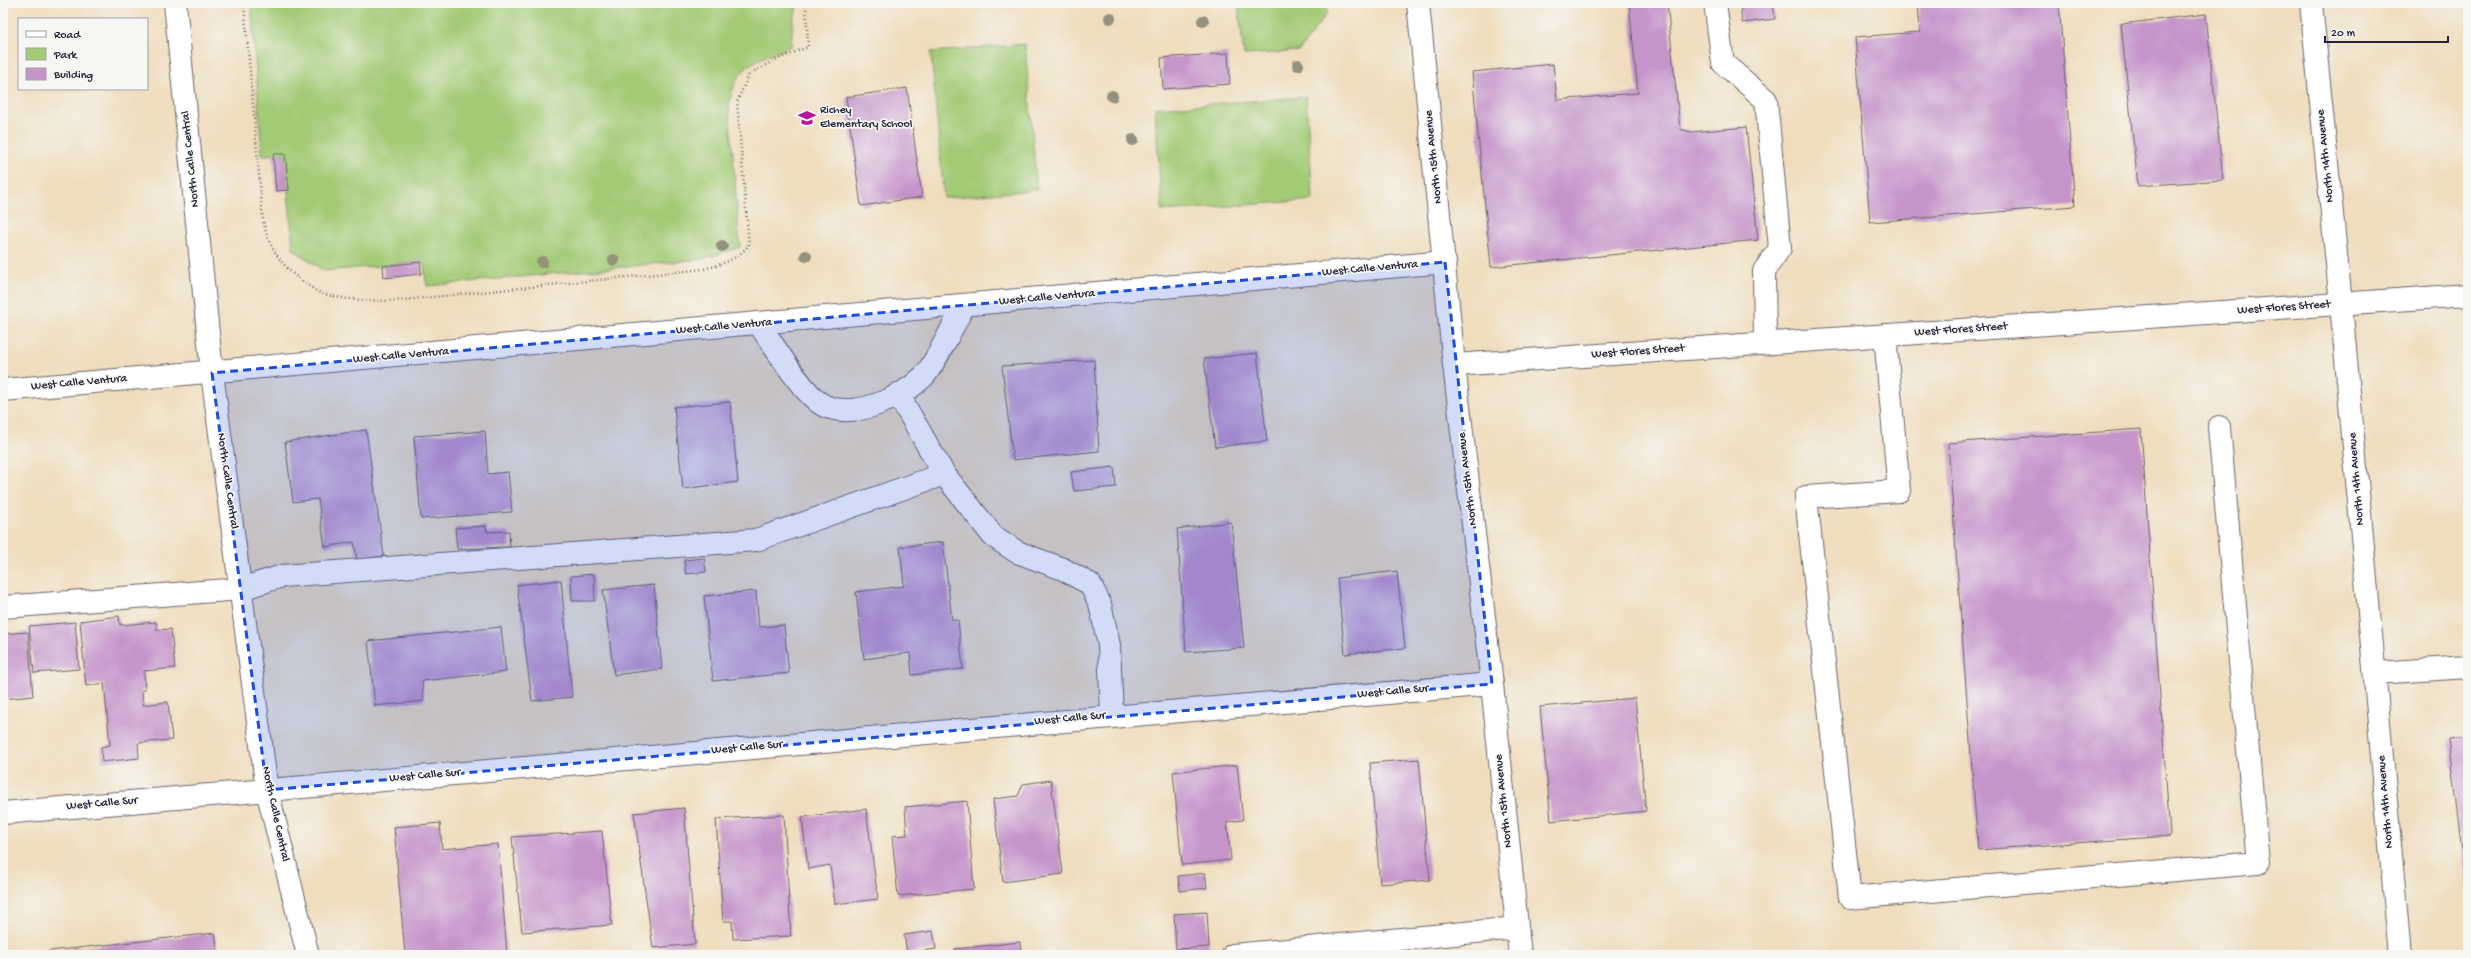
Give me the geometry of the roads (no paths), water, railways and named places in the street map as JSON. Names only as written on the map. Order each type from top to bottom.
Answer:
[{"type":"street","name":"North Calle Central","points":[[175,3],[212,372],[268,790],[308,955]]},
{"type":"street","name":"North 15th Avenue","points":[[1418,3],[1445,262],[1454,365],[1492,684],[1520,955]]},
{"type":"street","points":[[1714,3],[1723,63],[1766,100],[1780,248],[1764,271],[1765,343]]},
{"type":"street","name":"North 14th Avenue","points":[[2311,3],[2341,304],[2400,955]]},
{"type":"street","name":"West Calle Ventura","points":[[3,390],[1445,262]]},
{"type":"street","name":"West Flores Street","points":[[1454,365],[2468,295]]},
{"type":"street","points":[[758,323],[806,390],[825,406],[859,410],[887,401],[924,377],[964,305]]},
{"type":"street","points":[[1885,335],[1898,491],[1806,497],[1850,898],[2258,863],[2219,427]]},
{"type":"street","points":[[898,394],[944,474],[993,536],[1017,552],[1062,569],[1090,584],[1100,604],[1109,645],[1112,716]]},
{"type":"street","points":[[3,607],[241,589],[282,576],[756,540],[944,474]]},
{"type":"street","points":[[2374,673],[2468,667]]},
{"type":"street","name":"West Calle Sur","points":[[3,813],[1492,684]]},
{"type":"street","points":[[1233,955],[1517,928]]},
{"type":"place","name":"Richey Elementary School","points":[[807,118]]}]
